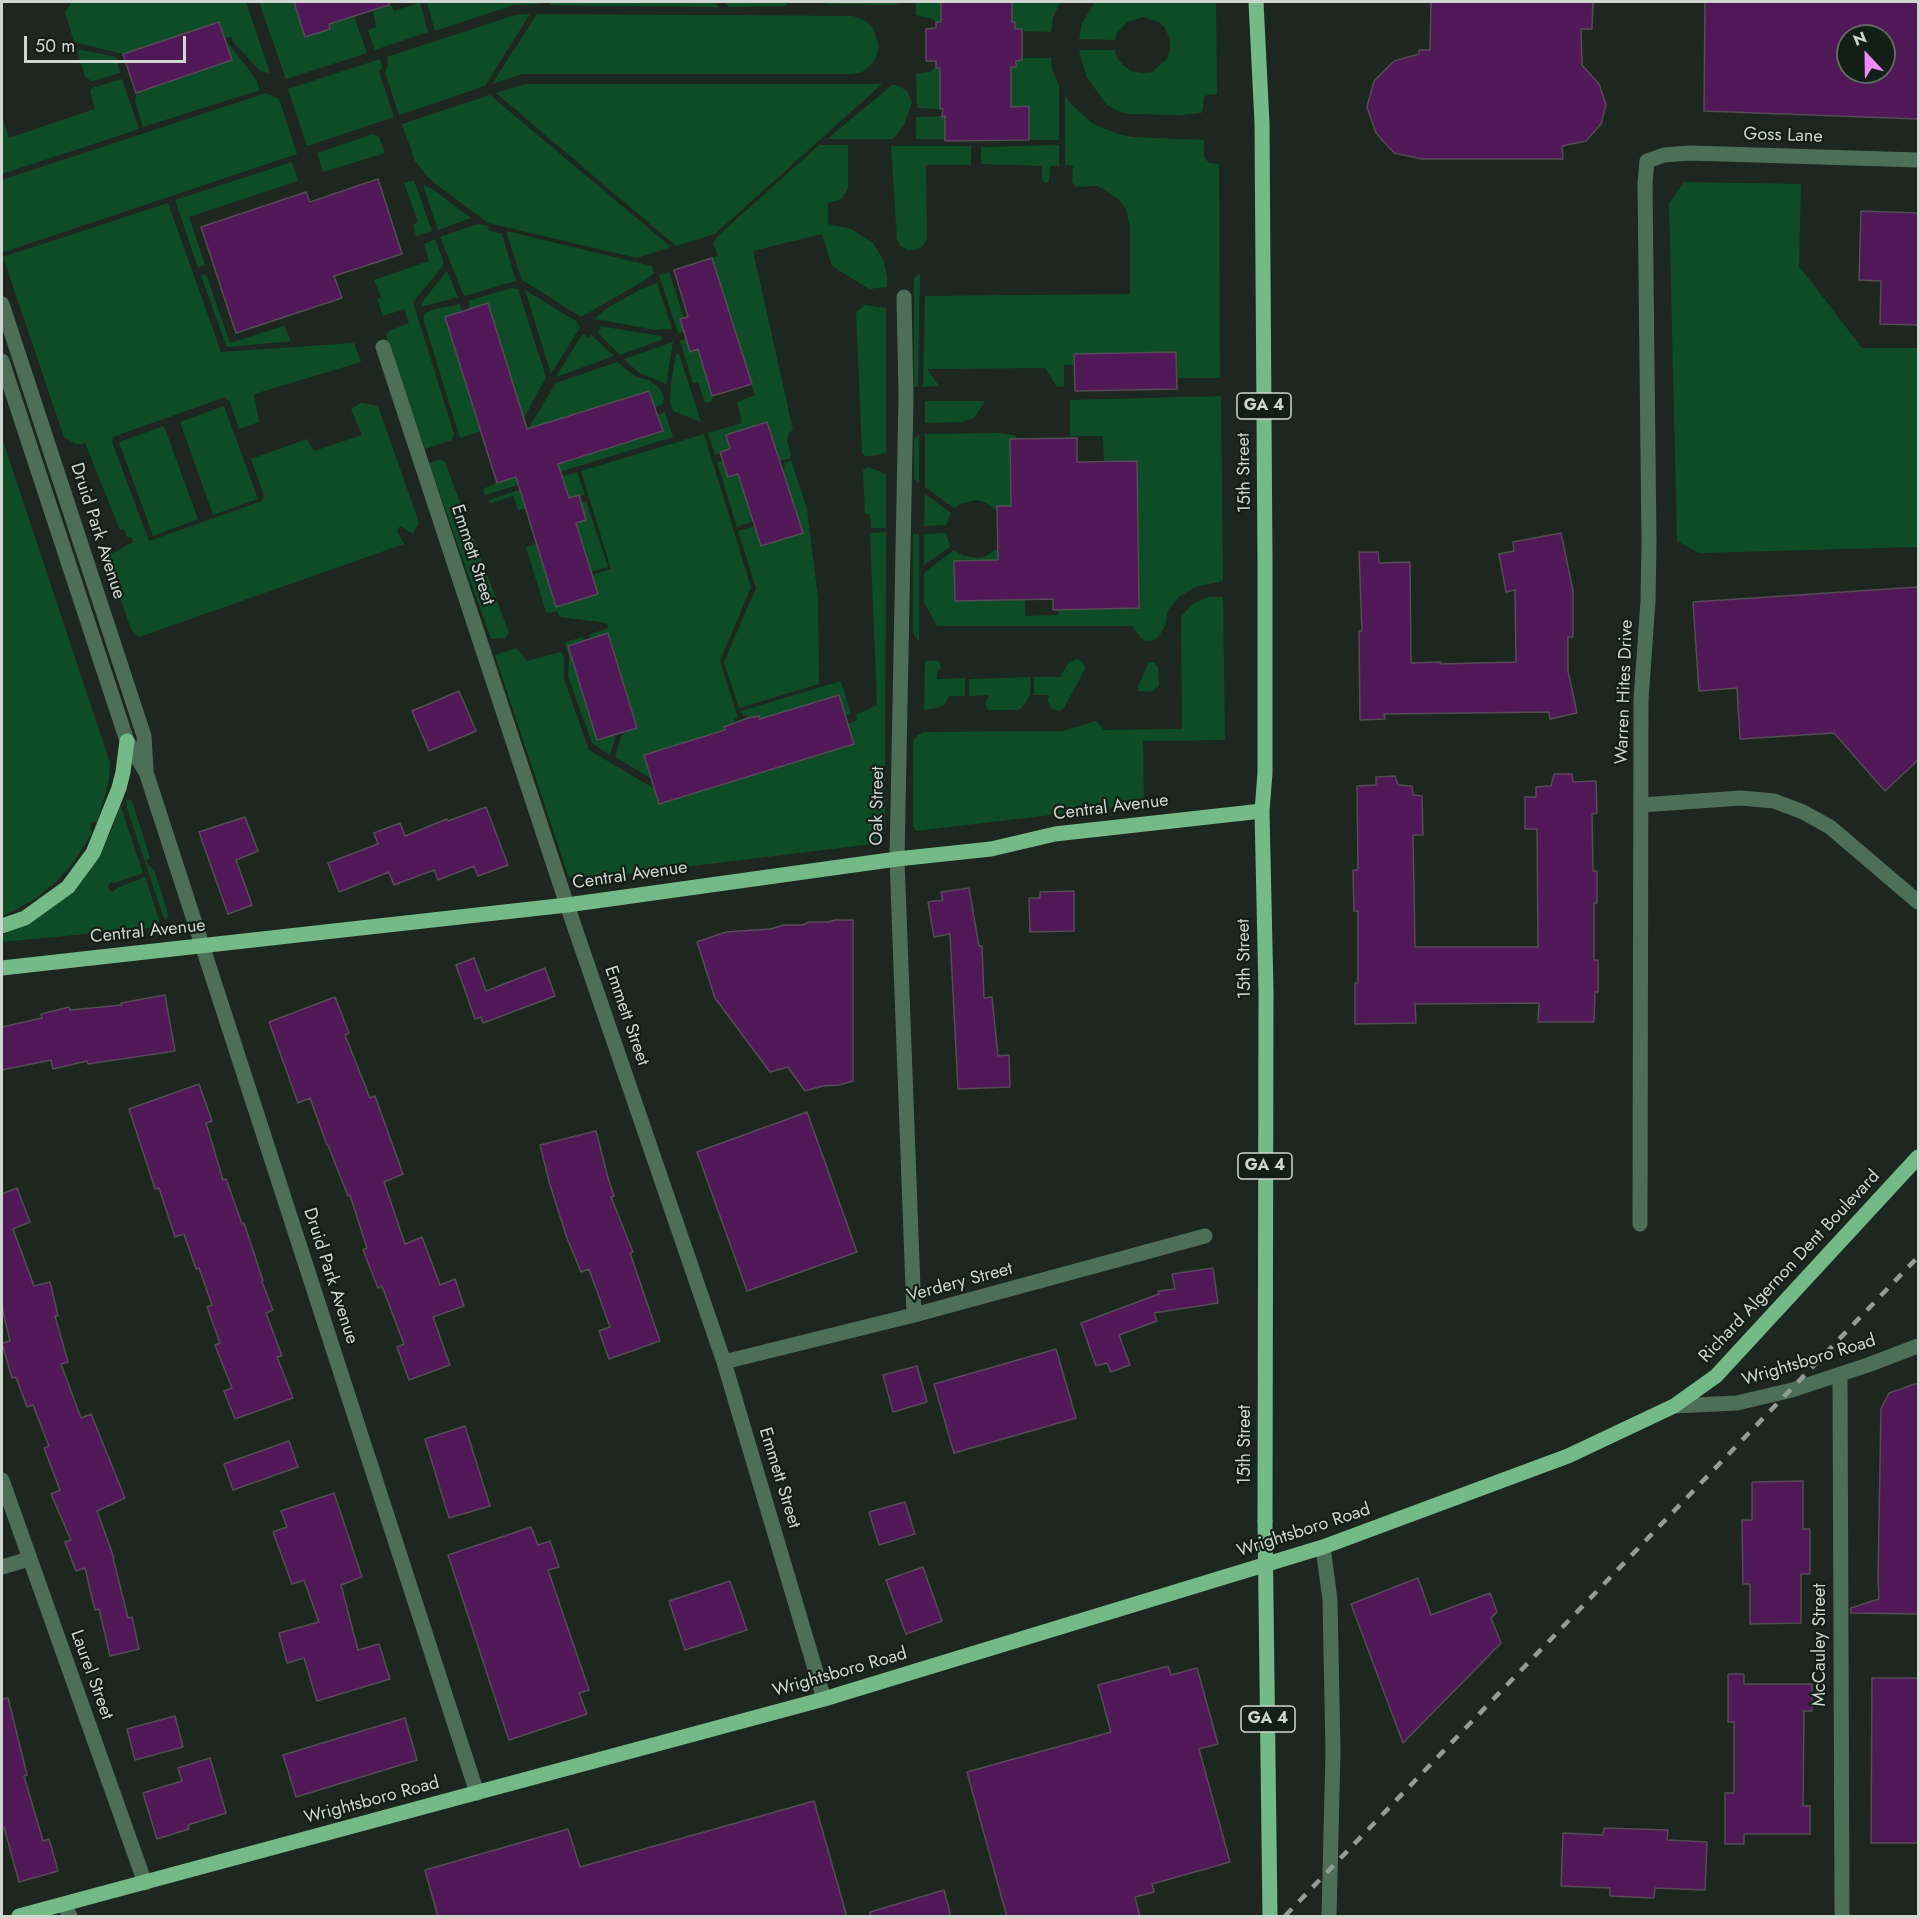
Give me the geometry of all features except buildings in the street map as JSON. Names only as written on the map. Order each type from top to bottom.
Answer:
[{"type":"main road","name":"15th Street","points":[[1256,2],[1262,123],[1266,773],[1262,810],[1266,992],[1265,1521],[1270,1917]]},
{"type":"main road","points":[[2,926],[25,918],[68,887],[93,853],[119,788],[127,741]]},
{"type":"main road","name":"Central Avenue","points":[[2,968],[567,905],[897,859],[991,849],[1055,834],[1262,810]]},
{"type":"main road","name":"Richard Algernon Dent Boulevard","points":[[1655,1415],[1674,1406],[1716,1376],[1918,1157]]},
{"type":"main road","name":"Wrightsboro Road","points":[[19,1917],[67,1911],[145,1883],[824,1699],[1323,1547],[1568,1456],[1655,1415]]},
{"type":"street","name":"Goss Lane","points":[[1647,161],[1664,155],[1690,153],[1918,160]]},
{"type":"street","name":"Warren Hites Drive","points":[[1640,1224],[1641,700],[1648,601],[1649,543],[1645,183],[1647,161]]},
{"type":"street","name":"Oak Street","points":[[904,297],[906,396],[897,859],[914,1315]]},
{"type":"street","name":"Druid Park Avenue","points":[[2,304],[144,736],[146,772]]},
{"type":"street","name":"Emmett Street","points":[[383,347],[567,905],[724,1362],[824,1699]]},
{"type":"street","name":"Druid Park Avenue","points":[[2,361],[127,741],[146,772],[477,1793]]},
{"type":"street","points":[[1641,805],[1741,798],[1774,801],[1803,812],[1830,827],[1918,902]]},
{"type":"street","name":"Verdery Street","points":[[724,1362],[914,1315],[1205,1236]]},
{"type":"street","name":"Wrightsboro Road","points":[[1674,1406],[1737,1404],[1792,1390],[1918,1346]]},
{"type":"street","name":"McCauley Street","points":[[1840,1374],[1842,1917]]},
{"type":"street","name":"Laurel Street","points":[[2,1480],[145,1883]]},
{"type":"street","points":[[1323,1547],[1330,1600],[1333,1752],[1329,1917]]},
{"type":"street","points":[[2,1566],[29,1559]]},
{"type":"green space","points":[[72,2],[246,2],[270,73],[260,71],[231,37],[225,38],[219,22],[123,54],[74,42],[65,12]]},
{"type":"green space","points":[[259,2],[294,2],[305,37],[330,29],[329,24],[354,16],[367,53],[286,79]]},
{"type":"green space","points":[[419,2],[428,32],[375,50],[368,30],[376,27],[373,11],[391,5],[394,11]]},
{"type":"green space","points":[[427,2],[543,2],[514,5],[435,31]]},
{"type":"green space","points":[[553,2],[713,2],[720,7],[548,5]]},
{"type":"green space","points":[[723,2],[789,2],[786,6],[729,7]]},
{"type":"green space","points":[[827,2],[902,2],[894,5],[827,4]]},
{"type":"green space","points":[[916,2],[941,2],[941,22],[916,15]]},
{"type":"green space","points":[[1012,2],[1060,2],[1053,18],[1051,32],[1015,29],[1015,22],[1012,22]]},
{"type":"green space","points":[[1095,2],[1216,2],[1217,94],[1204,97],[1201,113],[1128,114],[1117,111],[1106,104],[1086,76],[1079,50],[1115,50],[1117,58],[1131,71],[1152,72],[1167,59],[1170,39],[1159,22],[1143,17],[1127,22],[1117,33],[1115,40],[1079,39],[1082,23]]},
{"type":"green space","points":[[530,14],[485,86],[399,115],[385,72],[388,64],[387,57],[515,15]]},
{"type":"green space","points":[[537,14],[853,16],[872,26],[879,45],[877,55],[871,65],[862,72],[852,74],[523,74],[492,84]]},
{"type":"green space","points":[[229,44],[256,79],[260,90],[143,127],[135,101],[136,93],[232,60],[227,45]]},
{"type":"green space","points":[[77,49],[116,57],[120,73],[92,81],[85,77]]},
{"type":"green space","points":[[1022,58],[1051,58],[1052,70],[1059,85],[1059,140],[1029,140],[1028,107],[1011,107],[1011,67],[1016,67],[1016,61]]},
{"type":"green space","points":[[380,59],[382,67],[379,72],[394,117],[307,146],[288,89]]},
{"type":"green space","points":[[935,67],[940,68],[940,109],[917,108],[916,74],[930,72]]},
{"type":"green space","points":[[122,79],[139,129],[2,174],[2,116],[9,138],[95,109],[90,92],[92,88]]},
{"type":"green space","points":[[525,84],[882,84],[715,234],[676,246],[496,93]]},
{"type":"green space","points":[[892,85],[897,85],[907,91],[912,102],[904,125],[893,139],[827,139]]},
{"type":"green space","points":[[266,93],[279,99],[297,154],[4,252],[2,250],[2,180]]},
{"type":"green space","points":[[490,95],[671,247],[637,258],[488,223],[437,185],[415,161],[402,124]]},
{"type":"green space","points":[[1065,96],[1093,124],[1121,135],[1204,140],[1204,157],[1209,163],[1219,164],[1220,378],[1177,378],[1176,352],[1075,354],[1075,365],[1064,365],[1064,386],[1057,387],[1045,368],[927,369],[939,386],[923,387],[925,296],[1130,294],[1130,226],[1126,209],[1119,200],[1097,186],[1076,187],[1072,182],[1073,166],[1065,165]]},
{"type":"green space","points":[[945,116],[945,139],[916,139],[916,117]]},
{"type":"green space","points":[[373,134],[379,137],[385,153],[323,172],[317,153]]},
{"type":"green space","points":[[819,145],[848,145],[848,188],[842,199],[828,203],[828,224],[851,229],[873,243],[883,259],[887,287],[869,289],[832,266],[822,234],[753,251],[793,430],[789,433],[787,440],[791,455],[790,459],[780,461],[767,422],[726,435],[730,449],[715,455],[708,433],[742,423],[737,402],[755,395],[712,258],[718,256],[713,243],[720,234]]},
{"type":"green space","points":[[1059,145],[1059,166],[1050,166],[1049,182],[1045,183],[1042,179],[1042,166],[981,164],[981,147]]},
{"type":"green space","points":[[891,146],[971,146],[971,165],[926,165],[927,239],[922,247],[915,250],[908,250],[900,246],[897,239]]},
{"type":"green space","points":[[292,162],[298,181],[189,217],[205,265],[198,268],[175,200]]},
{"type":"green space","points":[[414,180],[432,231],[416,236],[413,225],[418,222],[404,183]]},
{"type":"green space","points":[[1684,182],[1801,184],[1799,266],[1862,348],[1918,348],[1918,547],[1699,553],[1677,541],[1669,203]]},
{"type":"green space","points":[[423,185],[432,189],[471,218],[438,230]]},
{"type":"green space","points":[[168,203],[221,352],[354,343],[361,362],[254,394],[259,422],[239,429],[230,402],[225,397],[113,437],[112,442],[149,541],[262,501],[264,496],[251,459],[307,439],[314,451],[362,435],[351,409],[361,403],[378,406],[419,523],[413,534],[400,526],[397,531],[404,544],[139,637],[131,629],[106,557],[133,542],[132,538],[127,537],[124,529],[120,530],[85,443],[78,445],[64,437],[3,257]]},
{"type":"green space","points":[[478,224],[487,226],[489,231],[502,234],[516,281],[464,296],[440,237]]},
{"type":"green space","points":[[506,231],[652,266],[654,273],[581,317],[522,280]]},
{"type":"green space","points":[[435,239],[443,266],[413,302],[454,434],[452,440],[425,449],[386,336],[389,331],[409,323],[404,309],[383,316],[377,299],[381,297],[374,280],[429,261],[424,244]]},
{"type":"green space","points":[[447,271],[458,297],[421,307],[423,301]]},
{"type":"green space","points":[[669,272],[684,318],[680,319],[684,332],[678,333],[659,275]]},
{"type":"green space","points":[[206,274],[230,343],[284,326],[291,341],[229,347],[226,345],[201,276]]},
{"type":"green space","points":[[920,274],[918,387],[914,387],[914,279]]},
{"type":"green space","points":[[657,283],[672,329],[656,330],[594,319],[606,309],[641,289]]},
{"type":"green space","points":[[512,288],[518,289],[546,377],[524,418],[487,303],[470,309],[468,301]]},
{"type":"green space","points":[[525,290],[576,321],[580,327],[551,374]]},
{"type":"green space","points":[[460,304],[462,311],[445,317],[481,431],[460,438],[423,318],[425,313],[432,310]]},
{"type":"green space","points":[[865,305],[886,308],[886,453],[872,456],[865,456],[862,453],[856,312]]},
{"type":"green space","points":[[599,326],[661,336],[663,339],[620,355],[597,331],[601,329]]},
{"type":"green space","points":[[584,334],[587,338],[591,335],[614,356],[556,377],[581,336]]},
{"type":"green space","points":[[686,339],[690,351],[698,349],[713,401],[705,403],[698,382],[693,383],[680,341]]},
{"type":"green space","points":[[673,342],[666,384],[638,372],[624,359]]},
{"type":"green space","points":[[676,354],[679,354],[701,422],[673,411],[670,401]]},
{"type":"green space","points":[[617,362],[636,377],[649,380],[660,389],[664,398],[663,404],[655,407],[649,391],[528,429],[556,383]]},
{"type":"green space","points":[[1221,396],[1223,581],[1195,587],[1180,596],[1168,610],[1165,626],[1159,636],[1154,640],[1146,641],[1132,626],[937,626],[924,602],[924,573],[954,550],[964,556],[979,558],[998,548],[998,554],[1009,554],[1010,560],[954,561],[955,601],[1025,600],[1025,616],[1058,615],[1059,610],[1139,608],[1137,461],[1104,462],[1103,436],[1070,436],[1070,400]]},
{"type":"green space","points":[[925,401],[985,401],[974,418],[963,422],[925,423]]},
{"type":"green space","points":[[224,406],[258,499],[213,515],[180,422]]},
{"type":"green space","points":[[665,412],[673,437],[485,495],[483,489],[497,483],[663,432],[657,415]]},
{"type":"green space","points":[[164,426],[198,519],[153,536],[119,442]]},
{"type":"green space","points":[[1001,433],[1016,436],[1017,439],[1010,440],[1011,506],[997,506],[997,510],[976,500],[954,508],[925,487],[925,434]]},
{"type":"green space","points":[[704,434],[751,587],[720,661],[738,718],[734,719],[735,723],[724,727],[725,730],[645,754],[652,779],[615,757],[621,737],[628,730],[637,727],[609,633],[591,638],[589,635],[608,628],[607,623],[560,617],[557,611],[546,612],[526,547],[537,544],[556,607],[598,594],[592,575],[611,569],[581,471]]},
{"type":"green space","points":[[919,434],[919,483],[914,479],[914,439]]},
{"type":"green space","points":[[2,438],[110,763],[109,781],[97,822],[90,824],[92,833],[73,863],[57,881],[35,899],[2,917]]},
{"type":"green space","points":[[440,459],[445,462],[509,633],[505,638],[491,639],[429,463]]},
{"type":"green space","points":[[722,460],[728,477],[738,474],[754,521],[737,527],[717,462]]},
{"type":"green space","points":[[791,460],[807,509],[818,598],[819,684],[739,708],[724,662],[756,588],[738,531],[755,526],[762,546],[803,533],[782,469],[785,468],[784,463]]},
{"type":"green space","points":[[868,467],[886,474],[886,528],[871,528],[870,514],[865,514],[863,470]]},
{"type":"green space","points":[[577,472],[585,495],[569,498],[564,483],[526,508],[518,510],[513,496],[491,503],[488,500]]},
{"type":"green space","points":[[925,494],[951,513],[946,525],[924,526]]},
{"type":"green space","points":[[586,501],[608,567],[591,572],[576,523],[586,520],[581,503]]},
{"type":"green space","points":[[886,532],[885,826],[883,836],[873,844],[571,879],[495,655],[517,648],[527,661],[561,652],[564,657],[564,679],[589,750],[655,789],[660,804],[853,744],[848,724],[857,720],[856,715],[877,705],[870,533]]},
{"type":"green space","points":[[945,533],[951,546],[924,565],[924,534]]},
{"type":"green space","points":[[913,534],[919,534],[919,641],[913,631]]},
{"type":"green space","points":[[1208,597],[1223,597],[1225,740],[1143,741],[1144,804],[916,831],[913,826],[913,740],[924,732],[1063,731],[1096,721],[1104,730],[1182,729],[1181,617],[1192,604]]},
{"type":"green space","points":[[583,637],[584,641],[568,646],[597,740],[615,734],[610,755],[592,743],[568,676],[569,655],[566,642]]},
{"type":"green space","points":[[1078,659],[1084,663],[1085,669],[1064,708],[1060,711],[1052,709],[1048,701],[1049,695],[1034,695],[1034,677],[1060,677],[1069,662]]},
{"type":"green space","points":[[925,661],[939,661],[941,668],[937,672],[937,679],[965,678],[965,696],[949,696],[944,705],[924,710]]},
{"type":"green space","points":[[1149,662],[1154,662],[1158,667],[1159,686],[1152,692],[1139,691],[1138,686]]},
{"type":"green space","points":[[1031,677],[1030,695],[1019,710],[988,710],[985,703],[989,695],[969,696],[969,679]]},
{"type":"green space","points":[[841,681],[851,714],[845,715],[839,695],[760,719],[759,716],[748,719],[747,715],[743,716],[741,711]]},
{"type":"green space","points":[[126,799],[132,801],[150,858],[146,860],[154,870],[167,910],[166,920],[127,808]]},
{"type":"green space","points":[[120,804],[143,873],[112,882],[108,888],[113,892],[117,888],[145,877],[159,920],[159,927],[2,942],[2,935],[32,921],[104,845]]},
{"type":"railway","points":[[1285,1916],[1918,1257]]}]
